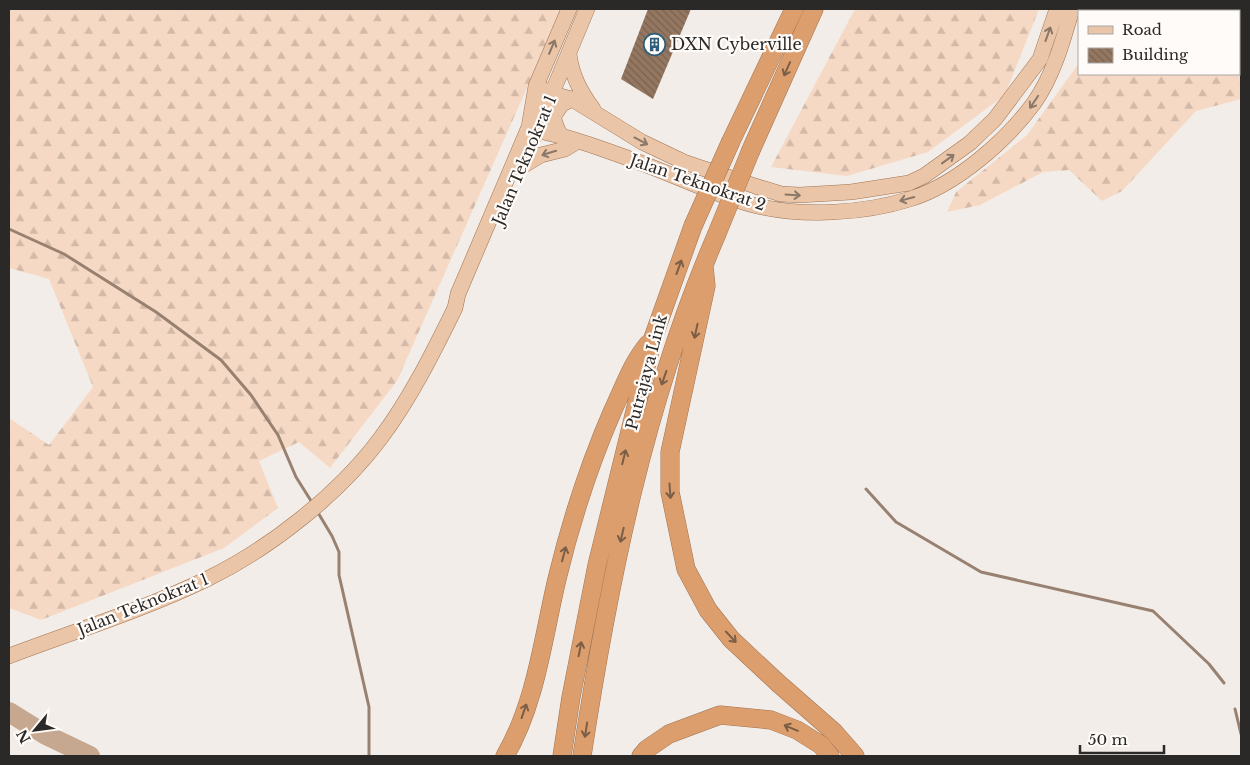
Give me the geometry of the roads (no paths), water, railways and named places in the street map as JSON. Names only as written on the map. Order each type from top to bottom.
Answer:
[{"type":"highway","name":"Putrajaya Link","points":[[562,756],[570,697],[597,565],[653,338],[693,226],[794,9]]},
{"type":"highway","name":"Putrajaya Link","points":[[582,756],[614,572],[641,450],[704,266],[751,150],[814,9]]},
{"type":"highway","points":[[704,266],[706,286],[670,452],[672,511],[686,569],[708,610],[731,639],[834,732],[855,756]]},
{"type":"highway","points":[[506,756],[514,742],[538,669],[557,578],[579,495],[637,356],[653,338]]},
{"type":"highway","points":[[641,756],[647,749],[669,734],[720,716],[771,720],[797,730],[821,745],[830,756]]},
{"type":"main road","name":"Jalan Teknokrat 1","points":[[455,308],[465,299],[521,167],[533,129],[536,86],[569,9]]},
{"type":"main road","name":"Jalan Teknokrat 1","points":[[9,656],[162,599],[208,578],[286,530],[336,487],[379,440],[407,399],[455,308],[458,294],[533,129],[552,94],[587,9]]},
{"type":"main road","name":"Jalan Teknokrat 2","points":[[536,86],[552,94],[572,99],[642,142],[684,162],[781,194],[800,195],[851,192],[909,183],[924,176],[970,143],[995,119],[1040,59],[1057,9]]},
{"type":"main road","name":"Jalan Teknokrat 2","points":[[533,129],[570,139],[753,205],[784,210],[824,212],[856,210],[910,199],[945,183],[982,158],[1017,124],[1034,102],[1052,71],[1072,9]]},
{"type":"main road","points":[[569,54],[576,83],[599,116]]},
{"type":"main road","points":[[521,167],[541,155],[565,149],[570,139],[558,131],[553,117],[562,104],[572,99]]},
{"type":"waterway","points":[[9,229],[64,254],[156,312],[221,360],[251,395],[278,435],[296,477],[313,504]]},
{"type":"waterway","points":[[866,489],[896,522],[981,572],[1153,611],[1209,664],[1224,683]]},
{"type":"waterway","points":[[317,511],[339,552],[339,575],[369,707],[369,756]]},
{"type":"waterway","points":[[1235,709],[1241,734]]},
{"type":"waterway","points":[[9,712],[46,735],[90,756]]},
{"type":"place","name":"DXN Cyberville","points":[[655,44]]}]
